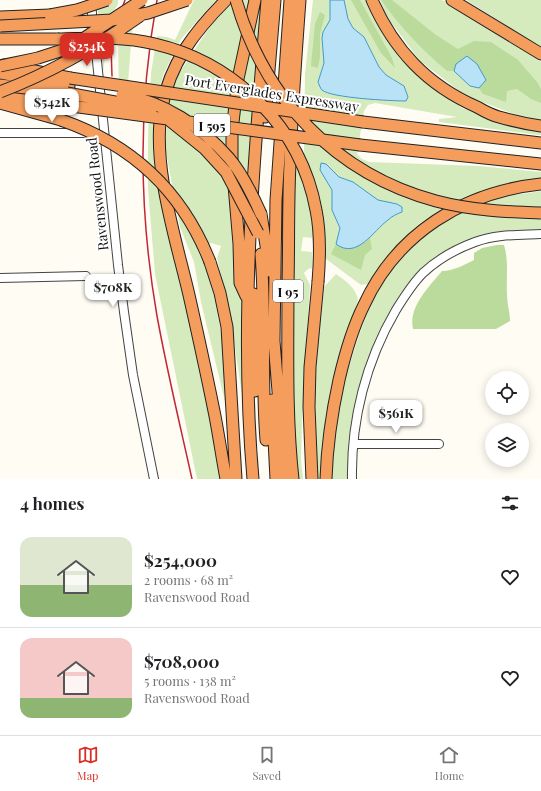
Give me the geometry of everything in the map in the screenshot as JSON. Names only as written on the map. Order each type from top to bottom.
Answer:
[{"type":"highway","points":[[0,17],[50,15],[77,10],[107,0]]},
{"type":"highway","points":[[0,65],[38,58],[69,48],[142,0]]},
{"type":"highway","points":[[0,92],[21,84],[85,52],[122,29],[163,0]]},
{"type":"highway","points":[[0,26],[112,20],[148,13],[187,0]]},
{"type":"highway","points":[[226,0],[203,23],[184,49],[164,95],[161,108],[159,132],[165,192],[215,417],[226,479]]},
{"type":"highway","points":[[236,0],[256,53],[282,96],[309,129],[349,161],[372,175],[405,191],[436,201],[477,209],[541,213]]},
{"type":"highway","points":[[247,298],[240,283],[239,244],[232,162],[232,131],[238,79],[255,0]]},
{"type":"highway","points":[[252,479],[248,393],[247,298],[252,184],[267,0]]},
{"type":"highway","points":[[258,479],[254,298],[256,225],[275,0]]},
{"type":"highway","points":[[285,479],[274,341],[276,200],[290,0]]},
{"type":"highway","name":"I 95","points":[[294,479],[290,453],[288,390],[288,207],[300,0]]},
{"type":"highway","points":[[298,40],[306,0]]},
{"type":"highway","points":[[372,0],[393,39],[410,60],[429,79],[460,100],[498,117],[541,126]]},
{"type":"highway","points":[[452,0],[541,54]]},
{"type":"highway","points":[[0,39],[131,40],[169,47],[215,68],[248,91],[282,129],[299,156],[305,170],[318,220],[320,260],[311,348],[309,394],[309,430],[312,479]]},
{"type":"highway","name":"Port Everglades Expressway","points":[[0,65],[68,85],[541,143]]},
{"type":"highway","points":[[0,73],[132,97],[153,104],[173,112],[207,135],[230,159],[246,184],[261,214],[271,273],[271,363],[276,479]]},
{"type":"highway","points":[[0,85],[68,85],[131,105],[169,120],[205,149],[226,172],[258,233],[263,276],[262,350],[264,416],[270,479]]},
{"type":"highway","name":"I 595","points":[[0,97],[360,145],[541,164]]},
{"type":"highway","points":[[0,103],[61,120],[87,130],[110,142],[132,157],[157,178],[192,222],[201,239],[210,262],[220,293],[227,327],[236,479]]},
{"type":"highway","points":[[326,479],[332,420],[344,360],[364,304],[384,270],[402,249],[420,232],[450,211],[474,200],[495,193],[519,187],[541,184]]},
{"type":"street","name":"Ravenswood Road","points":[[91,0],[125,320],[133,375],[154,479]]},
{"type":"street","points":[[0,133],[104,133]]},
{"type":"street","points":[[352,479],[354,444],[361,396],[376,352],[389,323],[405,295],[417,280],[435,264],[454,251],[482,240],[508,235],[541,234]]},
{"type":"street","points":[[0,278],[86,276]]},
{"type":"street","points":[[354,444],[439,444]]},
{"type":"green space","points":[[97,0],[118,0],[118,4],[109,19],[103,73]]},
{"type":"green space","points":[[130,0],[137,0],[132,32],[126,108],[119,95],[118,35]]},
{"type":"green space","points":[[194,0],[216,0],[181,39],[163,75],[156,105],[153,150],[165,222],[207,383],[226,479],[197,479],[155,274],[148,189],[148,135],[151,73],[157,36],[175,40]]},
{"type":"green space","points":[[229,0],[261,0],[246,216],[241,337],[245,415],[230,314],[217,258],[221,246],[211,243],[197,247],[198,252],[204,262],[214,296],[222,338],[234,439],[201,302],[194,262],[180,227],[165,147],[168,107],[176,78],[209,28],[231,3]]},
{"type":"green space","points":[[313,0],[366,0],[372,15],[405,62],[435,90],[464,109],[541,132],[541,135],[538,135],[439,122],[439,119],[457,117],[375,103],[368,105],[364,111],[357,154],[362,159],[369,162],[479,166],[541,172],[541,179],[495,187],[444,210],[420,223],[387,257],[368,284],[361,285],[326,259],[315,254],[312,238],[303,237],[301,251],[312,252],[312,268],[308,269],[304,273],[310,285],[302,420],[301,459],[303,479],[296,479],[291,442],[295,167],[304,152],[305,74]]},
{"type":"green space","points":[[351,0],[360,0],[392,58],[395,68],[381,53]]},
{"type":"green space","points":[[380,0],[442,0],[464,11],[541,62],[541,121],[527,119],[466,96],[420,61],[387,17]]},
{"type":"green space","points":[[381,0],[392,0],[436,35],[458,49],[474,41],[491,42],[518,60],[537,82],[541,89],[541,103],[531,99],[517,89],[507,91],[506,102],[483,94],[479,88],[485,80],[476,64],[467,56],[457,64],[454,71],[447,71],[412,38]]},
{"type":"green space","points":[[466,0],[541,0],[541,47]]},
{"type":"green space","points":[[320,12],[325,15],[320,34],[320,57],[318,68],[311,66],[315,24]]},
{"type":"green space","points":[[541,191],[541,231],[468,241],[407,286],[359,390],[350,439],[348,479],[330,479],[335,424],[343,384],[375,296],[398,262],[417,242],[452,217],[496,198]]},
{"type":"green space","points":[[370,238],[372,249],[365,255],[361,270],[331,254],[336,244],[340,247],[364,243]]},
{"type":"green space","points":[[504,245],[506,251],[507,298],[510,321],[496,329],[413,329],[412,321],[417,305],[442,271],[454,269],[466,264],[474,260],[474,253],[482,248]]},
{"type":"green space","points":[[336,274],[347,282],[353,289],[358,300],[337,365],[326,413],[320,479],[315,479],[313,394],[317,354],[324,287]]},
{"type":"water","points":[[330,0],[344,0],[348,19],[353,28],[364,37],[379,67],[386,75],[404,86],[408,97],[406,101],[349,97],[328,93],[321,89],[318,82],[324,63],[322,38],[323,32],[330,20]]},
{"type":"water","points":[[467,56],[477,64],[486,80],[479,88],[470,86],[454,71],[456,64]]},
{"type":"water","points":[[321,163],[326,164],[339,177],[353,182],[378,200],[397,204],[402,207],[402,212],[395,215],[365,242],[358,246],[344,248],[336,244],[340,228],[332,210],[332,190],[320,170]]},
{"type":"railway","points":[[112,76],[111,47],[113,34],[125,0]]},
{"type":"railway","points":[[157,0],[146,79],[143,158],[144,198],[151,277],[157,316],[169,378],[192,479]]}]
